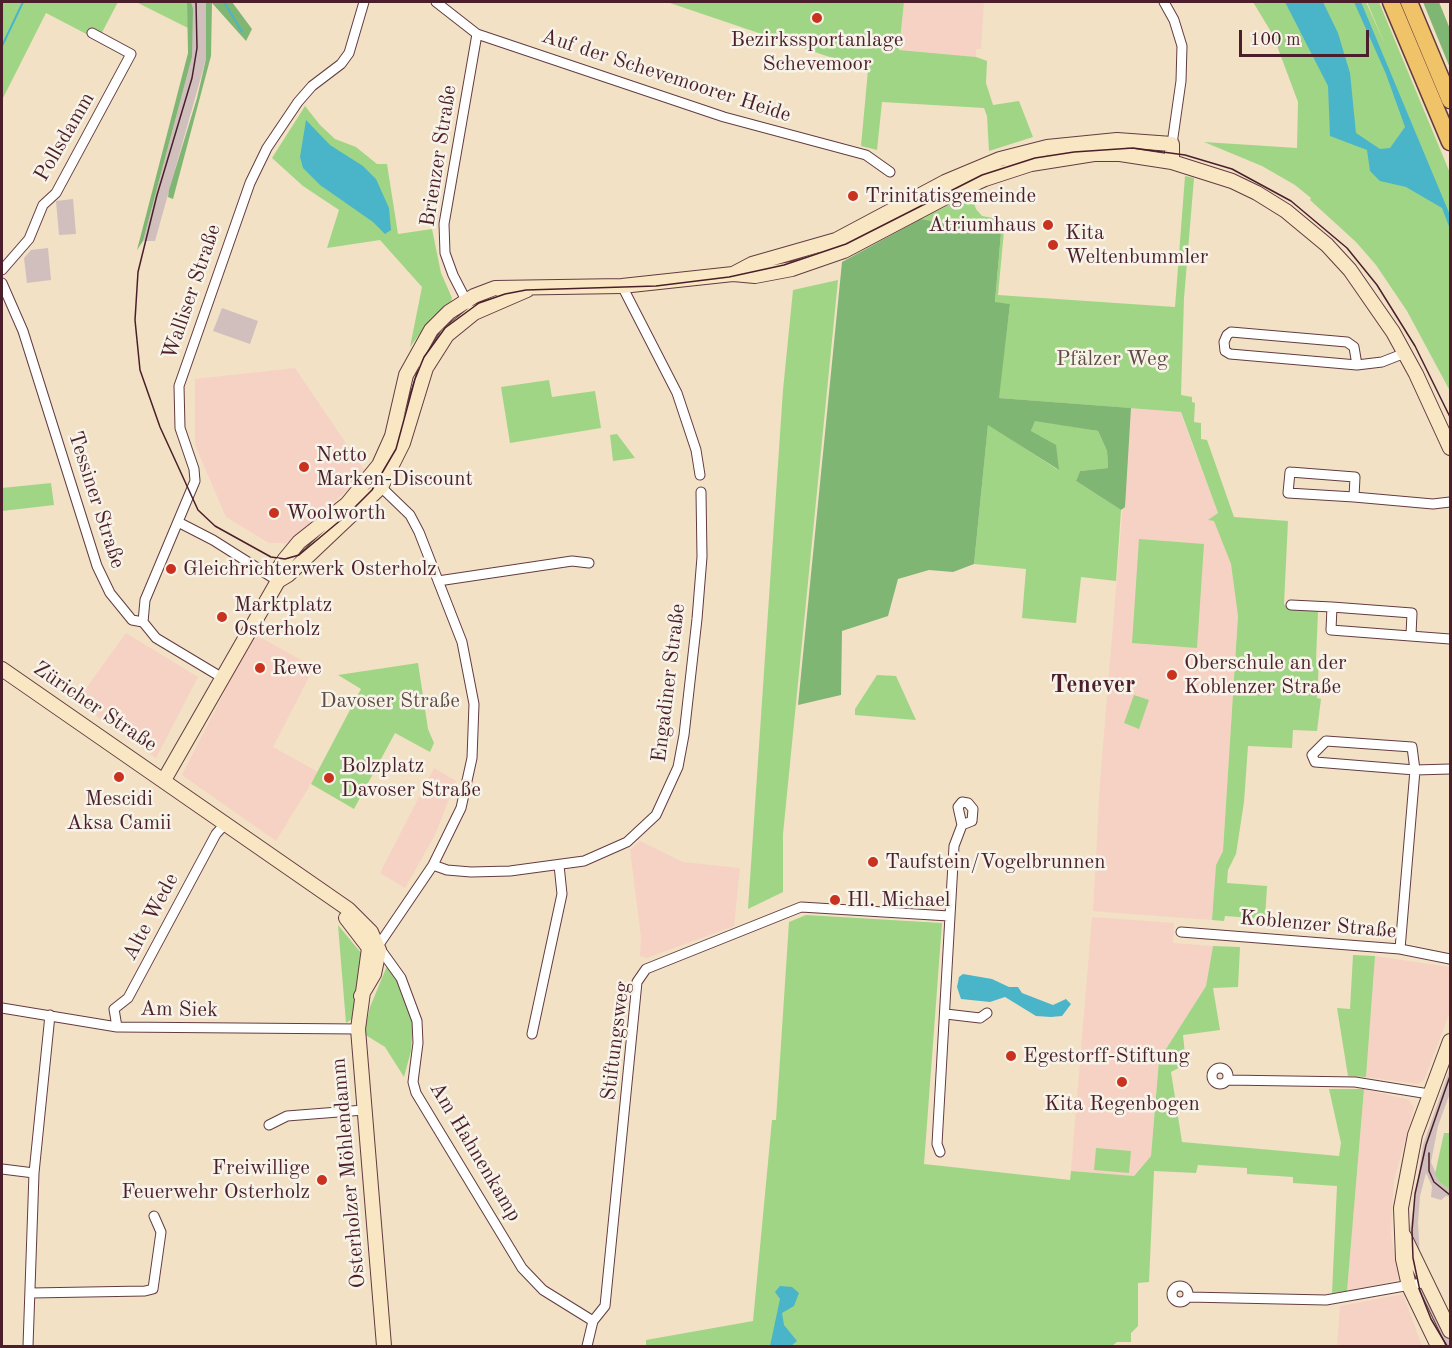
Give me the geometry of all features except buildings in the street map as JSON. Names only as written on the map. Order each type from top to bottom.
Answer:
[{"type":"highway","points":[[1391,2],[1450,142]]},
{"type":"highway","points":[[1409,2],[1450,100]]},
{"type":"street","name":"Walliser Straße","points":[[143,622],[145,600],[195,481],[195,474],[180,428],[179,386],[231,236],[267,148],[298,102],[312,86],[341,64],[350,53],[364,2]]},
{"type":"street","name":"Auf der Schevemoorer Heide","points":[[436,2],[477,34],[724,117],[866,155],[890,172]]},
{"type":"street","points":[[1164,2],[1179,32],[1182,46],[1181,81],[1172,144],[1172,162]]},
{"type":"street","name":"Pollsdamm","points":[[2,270],[29,239],[42,205],[56,193],[131,54],[92,33]]},
{"type":"street","name":"Brienzer Straße","points":[[474,313],[466,301],[445,253],[444,224],[477,34]]},
{"type":"street","points":[[733,274],[752,264],[836,240],[979,166],[1047,147],[1117,140],[1172,144]]},
{"type":"street","points":[[278,581],[279,568],[304,538],[347,504],[379,465],[392,436],[404,381],[416,354],[431,330],[449,312],[466,301],[495,288],[622,286],[733,274],[755,276],[792,268],[844,251],[985,179],[1031,164],[1094,154],[1120,154],[1172,162],[1232,181],[1273,202],[1298,220],[1327,245],[1350,270],[1404,353],[1450,448]]},
{"type":"street","name":"Tessiner Straße","points":[[2,283],[23,332],[97,566],[110,593],[132,620],[143,622],[156,638],[221,677]]},
{"type":"street","points":[[622,286],[677,393],[696,450],[700,475]]},
{"type":"street","points":[[374,947],[371,932],[348,909],[164,780],[278,581],[313,552],[381,487],[403,443],[426,368],[447,335],[474,313],[534,288]]},
{"type":"street","points":[[1358,365],[1354,346],[1347,342],[1232,332],[1227,335],[1224,342],[1225,351],[1230,354],[1358,365],[1382,363],[1404,353]]},
{"type":"street","points":[[1354,498],[1355,477],[1290,472],[1288,493],[1433,504],[1450,502]]},
{"type":"street","points":[[374,947],[433,865],[461,808],[472,758],[474,704],[468,661],[410,515],[381,487]]},
{"type":"street","name":"Engadiner Straße","points":[[433,865],[447,870],[471,872],[584,861],[627,842],[656,814],[670,789],[678,767],[684,735],[702,557],[701,492]]},
{"type":"street","points":[[178,522],[213,540],[278,581]]},
{"type":"street","points":[[304,538],[305,546],[313,552]]},
{"type":"street","points":[[438,581],[572,561],[589,563]]},
{"type":"street","points":[[1291,605],[1412,613],[1411,635]]},
{"type":"street","points":[[1332,608],[1331,630],[1450,639]]},
{"type":"street","name":"Züricher Straße","points":[[2,669],[164,780]]},
{"type":"street","points":[[1400,949],[1415,770],[1415,756],[1412,747],[1326,741],[1312,754],[1315,762],[1415,770],[1450,770]]},
{"type":"street","name":"Alte Wede","points":[[117,1027],[114,1009],[128,998],[216,834],[225,824]]},
{"type":"street","points":[[940,1152],[937,1144],[954,846],[962,825]]},
{"type":"street","points":[[532,1034],[562,894],[559,865]]},
{"type":"street","name":"Stiftungsweg","points":[[593,1321],[604,1306],[637,982],[646,969],[801,907],[950,916]]},
{"type":"street","name":"Koblenzer Straße","points":[[1182,932],[1400,949],[1450,959]]},
{"type":"street","name":"Osterholzer Möhlendamm","points":[[374,947],[380,954],[374,974],[362,996],[358,1029],[384,1347]]},
{"type":"street","name":"Am Hahnenkamp","points":[[374,947],[401,978],[417,1021],[418,1043],[413,1082],[416,1093],[522,1268],[543,1290],[593,1321]]},
{"type":"street","name":"Am Siek","points":[[2,1008],[117,1027],[358,1029]]},
{"type":"street","points":[[946,1014],[980,1018],[987,1013]]},
{"type":"street","points":[[28,1347],[34,1173],[50,1016]]},
{"type":"street","points":[[1438,1347],[1409,1286],[1403,1258],[1402,1231],[1404,1184],[1415,1135],[1450,1041]]},
{"type":"street","points":[[1227,1080],[1355,1082],[1429,1094]]},
{"type":"street","points":[[269,1125],[287,1116],[364,1110]]},
{"type":"street","points":[[2,1169],[34,1173]]},
{"type":"street","points":[[31,1293],[153,1289],[161,1232],[154,1216]]},
{"type":"street","points":[[1402,1231],[1450,1331]]},
{"type":"street","points":[[1188,1297],[1326,1300],[1427,1282]]},
{"type":"street","points":[[587,1347],[593,1321]]},
{"type":"shaded area","points":[[191,2],[206,2],[206,59],[155,241],[143,241],[192,57]]},
{"type":"shaded area","points":[[904,2],[984,2],[981,49],[976,49],[976,57],[899,50]]},
{"type":"shaded area","points":[[73,199],[76,234],[59,235],[56,201]]},
{"type":"shaded area","points":[[48,248],[51,280],[27,283],[24,258],[31,250]]},
{"type":"shaded area","points":[[222,308],[258,321],[250,344],[213,331]]},
{"type":"shaded area","points":[[295,368],[366,473],[292,540],[286,543],[269,543],[226,517],[195,445],[195,379]]},
{"type":"shaded area","name":"Oberschule an der Koblenzer Straße","points":[[1131,408],[1180,412],[1218,513],[1209,520],[1214,520],[1231,564],[1238,616],[1223,851],[1216,865],[1212,920],[1093,911],[1100,782]]},
{"type":"shaded area","points":[[126,633],[198,677],[156,758],[76,702]]},
{"type":"shaded area","points":[[254,634],[314,667],[273,747],[318,772],[276,841],[182,775]]},
{"type":"shaded area","points":[[434,768],[456,781],[435,835],[405,888],[380,873]]},
{"type":"shaded area","points":[[640,841],[683,862],[740,868],[734,926],[647,958],[640,956],[641,937],[630,850]]},
{"type":"shaded area","points":[[1092,917],[1174,923],[1173,943],[1213,946],[1206,986],[1159,1060],[1151,1156],[1133,1176],[1071,1171]]},
{"type":"shaded area","points":[[1375,956],[1450,967],[1450,1012],[1424,1080],[1418,1084],[1366,1077]]},
{"type":"shaded area","points":[[1450,1068],[1450,1093],[1438,1126],[1431,1162],[1440,1183],[1450,1190],[1450,1197],[1446,1196],[1441,1200],[1431,1197],[1432,1186],[1426,1173],[1420,1196],[1418,1222],[1420,1260],[1439,1321],[1450,1340],[1450,1346],[1444,1346],[1419,1298],[1411,1258],[1410,1229],[1423,1145]]},
{"type":"shaded area","points":[[1364,1089],[1409,1100],[1414,1108],[1394,1180],[1391,1235],[1399,1280],[1347,1291]]},
{"type":"shaded area","points":[[1403,1294],[1422,1346],[1337,1346],[1340,1306]]},
{"type":"green space","points":[[2,2],[118,2],[98,40],[46,13],[2,100]]},
{"type":"green space","points":[[136,2],[187,2],[188,28]]},
{"type":"green space","points":[[187,2],[191,2],[193,9],[192,57],[143,241],[137,250],[188,53]]},
{"type":"green space","points":[[206,2],[232,2],[252,29],[246,41],[212,3],[211,56],[173,199],[168,197],[169,190],[197,98],[206,59]]},
{"type":"green space","points":[[667,2],[904,2],[899,50],[976,57],[987,61],[986,83],[993,105],[1019,101],[1033,137],[989,151],[987,116],[984,108],[882,102],[877,150],[861,146],[868,70]]},
{"type":"green space","points":[[1253,2],[1366,2],[1386,47],[1367,2],[1379,2],[1450,173],[1450,391],[1407,311],[1376,265],[1356,242],[1295,185],[1262,166],[1204,142],[1297,148],[1298,102],[1273,35]]},
{"type":"green space","points":[[1423,2],[1439,2],[1450,29],[1450,68]]},
{"type":"green space","points":[[305,106],[335,139],[356,147],[377,164],[387,164],[398,234],[432,229],[441,273],[452,298],[451,302],[431,319],[410,347],[422,287],[380,240],[327,248],[339,210],[303,186],[272,158]]},
{"type":"green space","name":"Pfälzer Weg","points":[[1185,176],[1194,178],[1184,298],[1181,395],[1192,397],[1192,402],[1195,403],[1194,422],[1201,423],[1201,439],[1207,440],[1234,517],[1288,521],[1284,604],[1289,609],[1318,611],[1317,698],[1321,699],[1317,731],[1293,730],[1292,748],[1248,746],[1244,802],[1236,854],[1228,870],[1227,883],[1267,886],[1265,919],[1225,916],[1224,921],[1212,920],[1216,865],[1223,851],[1238,616],[1231,564],[1214,521],[1208,520],[1218,513],[1181,412],[998,398],[1010,304],[995,303],[1001,233],[921,219],[971,194],[976,209],[982,216],[1005,220],[998,295],[1175,307]]},
{"type":"green space","points":[[921,219],[1001,233],[995,302],[1010,304],[999,398],[1131,408],[1125,507],[1121,510],[1076,481],[1080,471],[1108,468],[1107,451],[1098,431],[1035,421],[1031,431],[1056,445],[1059,470],[988,425],[974,564],[953,572],[929,570],[898,579],[888,616],[842,631],[841,695],[798,705],[842,262]]},
{"type":"green space","points":[[838,280],[783,834],[783,892],[748,909],[783,390],[793,290]]},
{"type":"green space","points":[[549,380],[552,397],[595,391],[601,428],[510,443],[501,387]]},
{"type":"green space","points":[[1035,420],[1098,431],[1107,451],[1108,468],[1080,471],[1076,481],[1121,510],[1116,581],[1081,577],[1076,623],[1022,618],[1026,569],[974,564],[988,424],[1058,470],[1031,431]]},
{"type":"green space","points":[[617,434],[635,458],[613,461],[610,435]]},
{"type":"green space","points":[[51,483],[54,505],[2,511],[2,488]]},
{"type":"green space","points":[[1139,539],[1204,544],[1197,648],[1132,643]]},
{"type":"green space","name":"Davoser Straße","points":[[418,663],[428,729],[434,743],[430,752],[395,733],[354,809],[311,784],[361,689],[338,675]]},
{"type":"green space","points":[[877,675],[896,676],[916,720],[855,715],[855,709]]},
{"type":"green space","points":[[1134,695],[1149,700],[1139,729],[1124,723]]},
{"type":"green space","points":[[806,915],[942,923],[924,1164],[1070,1180],[1071,1171],[1134,1176],[1151,1156],[1159,1060],[1206,986],[1213,946],[1240,947],[1238,987],[1213,988],[1220,1030],[1183,1035],[1186,1064],[1171,1072],[1182,1142],[1339,1156],[1341,1143],[1329,1089],[1364,1089],[1347,1291],[1332,1293],[1337,1186],[1293,1183],[1293,1177],[1247,1174],[1247,1168],[1198,1165],[1196,1173],[1154,1171],[1149,1282],[1138,1283],[1138,1326],[1131,1333],[1131,1342],[1117,1342],[1112,1346],[646,1346],[646,1340],[753,1321],[772,1120],[776,1120],[789,922]]},
{"type":"green space","points":[[338,925],[366,959],[352,1019],[346,1023]]},
{"type":"green space","points":[[1353,955],[1375,956],[1366,1077],[1348,1076],[1337,1008],[1350,1009]]},
{"type":"green space","points":[[387,966],[400,985],[413,1023],[411,1051],[404,1077],[385,1047],[364,1034],[370,1007]]},
{"type":"green space","points":[[1444,1133],[1450,1133],[1450,1190],[1440,1183],[1435,1174]]},
{"type":"green space","points":[[1096,1148],[1131,1151],[1129,1173],[1094,1170]]},
{"type":"water","points":[[1285,2],[1323,2],[1338,33],[1350,73],[1356,133],[1380,149],[1390,148],[1405,127],[1386,74],[1354,2],[1361,2],[1450,215],[1450,229],[1442,208],[1406,187],[1380,181],[1370,171],[1367,150],[1330,136],[1328,86]]},
{"type":"water","points":[[306,120],[330,145],[363,166],[376,179],[389,208],[391,230],[385,234],[373,222],[320,185],[303,168],[300,157]]},
{"type":"water","points":[[963,974],[992,979],[1009,987],[1018,987],[1022,993],[1053,1005],[1066,999],[1071,1004],[1062,1016],[1051,1017],[1036,1016],[1005,997],[990,1002],[961,999],[957,987],[959,977]]},
{"type":"water","points":[[780,1286],[792,1287],[799,1293],[794,1306],[782,1313],[784,1325],[797,1341],[791,1346],[770,1346],[780,1299],[775,1292]]},
{"type":"waterway","points":[[2,46],[23,2]]},
{"type":"waterway","points":[[224,2],[242,32]]},
{"type":"tram line","points":[[196,2],[197,48],[192,78],[157,195],[138,272],[135,320],[140,370],[160,427],[198,510],[215,526],[271,557],[285,559],[299,555],[348,514],[372,490],[396,449],[415,379],[424,357],[445,328],[479,303],[526,290],[656,286],[729,277],[784,265],[846,244],[982,175],[1035,158],[1074,152],[1133,148],[1185,155],[1232,169],[1291,201],[1347,248],[1377,285],[1415,346],[1450,417]]},
{"type":"tram line","points":[[1447,1346],[1431,1319],[1420,1291],[1413,1258],[1412,1231],[1415,1194],[1426,1145],[1450,1076]]},
{"type":"tram line","points":[[1429,1153],[1429,1171],[1434,1182],[1450,1195]]},
{"type":"place","name":"Bezirkssportanlage Schevemoor","points":[[817,18]]},
{"type":"place","name":"Trinitatisgemeinde","points":[[853,196]]},
{"type":"place","name":"Atriumhaus","points":[[1048,225]]},
{"type":"place","name":"Kita Weltenbummler","points":[[1053,245]]},
{"type":"place","name":"Netto Marken-Discount","points":[[304,467]]},
{"type":"place","name":"Woolworth","points":[[274,513]]},
{"type":"place","name":"Gleichrichterwerk Osterholz","points":[[171,569]]},
{"type":"place","name":"Marktplatz Osterholz","points":[[222,617]]},
{"type":"place","name":"Rewe","points":[[260,668]]},
{"type":"place","name":"Oberschule an der Koblenzer Straße","points":[[1172,675]]},
{"type":"place","name":"Mescidi Aksa Camii","points":[[119,777]]},
{"type":"place","name":"Bolzplatz Davoser Straße","points":[[329,778]]},
{"type":"place","name":"Taufstein/Vogelbrunnen","points":[[873,862]]},
{"type":"place","name":"Hl. Michael","points":[[835,900]]},
{"type":"place","name":"Egestorff-Stiftung","points":[[1011,1056]]},
{"type":"place","name":"Kita Regenbogen","points":[[1122,1082]]},
{"type":"place","name":"Freiwillige Feuerwehr Osterholz","points":[[322,1180]]},
{"type":"district","name":"Tenever","points":[[1093,686]]}]
